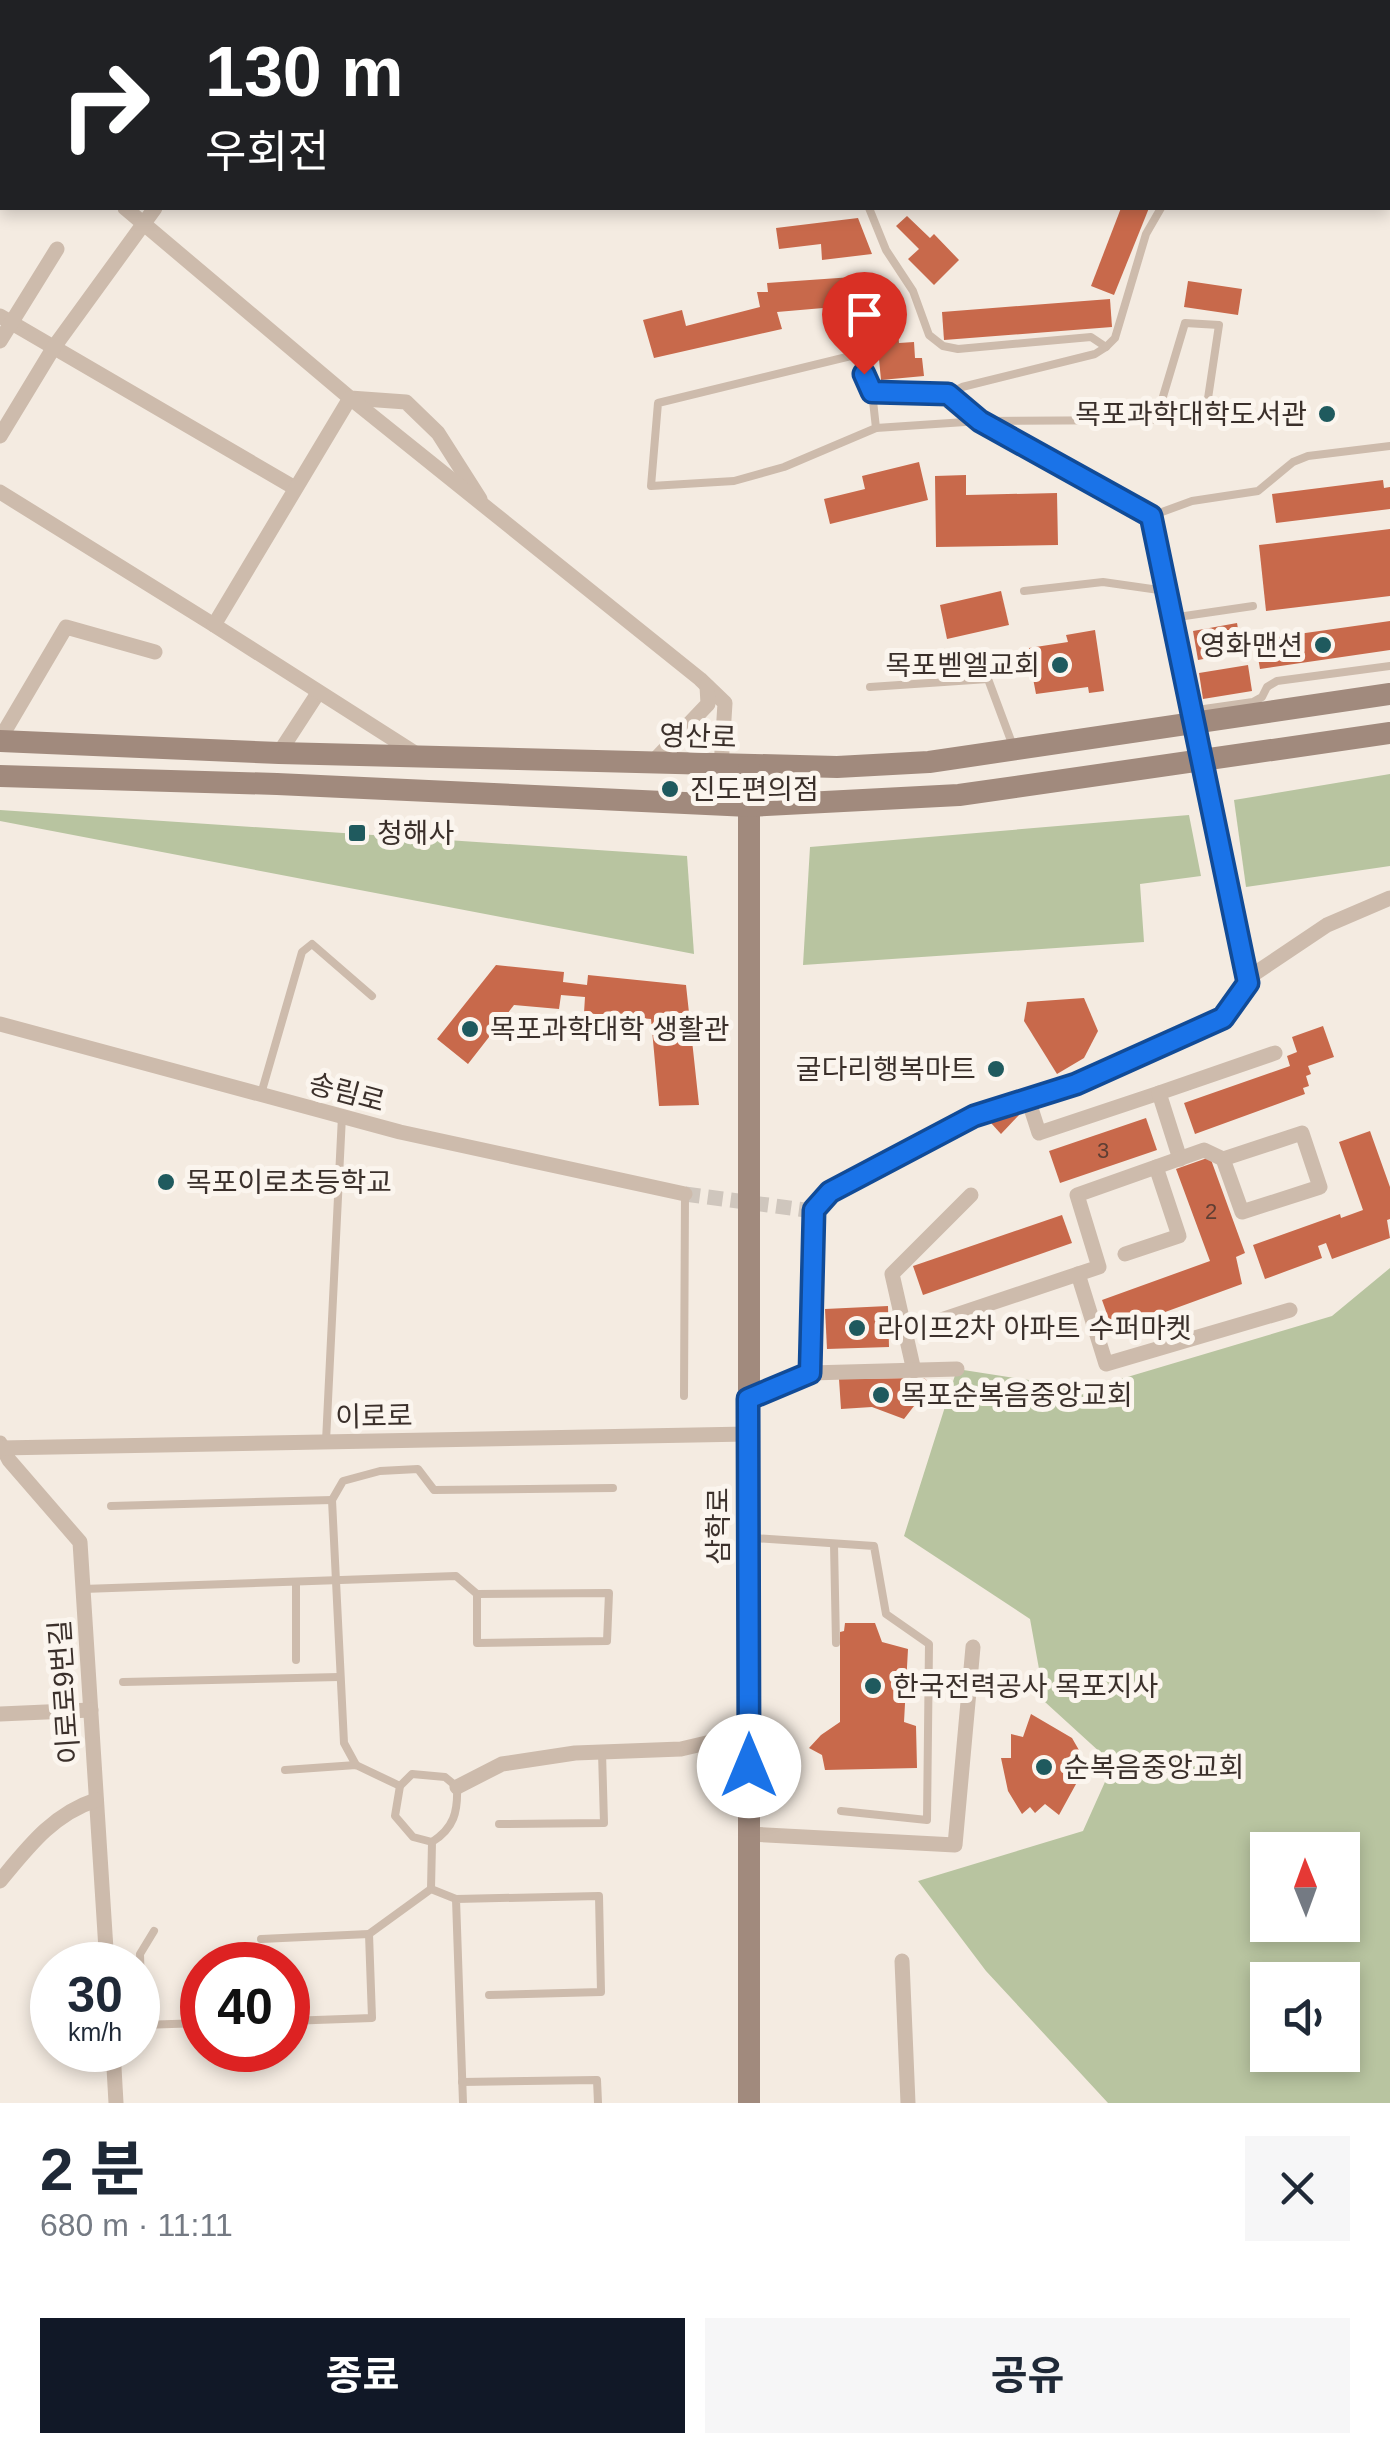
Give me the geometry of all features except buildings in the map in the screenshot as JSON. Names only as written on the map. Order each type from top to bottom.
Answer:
[{"type":"street","points":[[128,210],[350,398],[707,686],[725,703],[721,767]]},
{"type":"street","points":[[0,436],[54,347],[154,210]]},
{"type":"street","points":[[0,341],[6,319],[58,250]]},
{"type":"street","points":[[6,319],[296,488]]},
{"type":"street","points":[[214,624],[350,398]]},
{"type":"street","points":[[350,398],[406,402],[438,433],[487,510]]},
{"type":"street","points":[[0,492],[420,756]]},
{"type":"street","points":[[1,736],[66,627],[156,652]]},
{"type":"street","points":[[651,764],[708,704],[707,686]]},
{"type":"street","points":[[279,753],[318,692]]},
{"type":"street","name":"영산로","points":[[1,736],[279,753],[748,768],[929,762],[1191,718],[1390,694]]},
{"type":"street","points":[[1191,718],[1248,983]]},
{"type":"street","points":[[0,776],[276,784],[749,806],[959,795],[1390,734]]},
{"type":"street","points":[[748,768],[749,806]]},
{"type":"street","name":"삼학로","points":[[749,806],[749,2103]]},
{"type":"street","points":[[810,1373],[814,1210],[830,1192],[958,1124],[1076,1084],[1223,1018],[1254,974],[1328,925],[1390,898]]},
{"type":"street","name":"송림로","points":[[0,1024],[342,1116],[685,1194]]},
{"type":"street","points":[[1028,1099],[1040,1133],[1276,1053]]},
{"type":"street","points":[[1160,1093],[1180,1159]]},
{"type":"street","points":[[905,1332],[1099,1267],[1077,1194],[1204,1150],[1223,1158],[1302,1133],[1320,1187],[1242,1212],[1223,1158]]},
{"type":"street","points":[[1125,1254],[1179,1236],[1156,1167]]},
{"type":"street","points":[[914,1371],[892,1274],[971,1194]]},
{"type":"street","points":[[1078,1274],[1106,1364],[1290,1310]]},
{"type":"street","points":[[748,1399],[810,1373],[958,1369]]},
{"type":"street","name":"이로로","points":[[1,1446],[748,1434]]},
{"type":"street","name":"이로로9번길","points":[[1,1446],[80,1542],[105,1942]]},
{"type":"street","points":[[749,1834],[955,1845],[974,1646]]},
{"type":"street","points":[[0,1714],[91,1710]]},
{"type":"street","points":[[457,1786],[502,1764],[575,1753],[681,1750],[748,1732]]},
{"type":"street","points":[[0,1881],[26,1848],[61,1816],[96,1800]]},
{"type":"street","points":[[902,1962],[908,2103]]},
{"type":"street","points":[[114,2072],[116,2103]]},
{"type":"lane","points":[[871,210],[886,250],[913,291],[929,335],[943,346],[958,349],[1092,337],[1106,348]]},
{"type":"lane","points":[[872,392],[948,394],[1106,348],[1115,338],[1146,234],[1159,210]]},
{"type":"lane","points":[[876,428],[872,392],[855,355],[658,403],[651,486],[734,481],[784,467],[876,428],[980,421],[1156,420],[1207,405],[1219,325],[1185,322],[1156,420]]},
{"type":"lane","points":[[948,394],[980,421],[1151,516],[1192,501],[1258,491],[1293,462],[1308,456],[1390,446]]},
{"type":"lane","points":[[1151,516],[1191,718],[1253,702],[1262,698],[1267,687],[1277,680],[1390,666]]},
{"type":"lane","points":[[1024,591],[1103,582],[1166,591]]},
{"type":"lane","points":[[1171,618],[1254,606]]},
{"type":"lane","points":[[870,687],[988,679],[1014,750]]},
{"type":"lane","points":[[261,1094],[302,952],[312,944],[372,996]]},
{"type":"lane","points":[[326,1442],[342,1116]]},
{"type":"lane","points":[[684,1396],[685,1194]]},
{"type":"lane","points":[[356,1765],[344,1743],[339,1677],[332,1500],[343,1481],[380,1471],[418,1469],[434,1490],[613,1488]]},
{"type":"lane","points":[[112,1506],[332,1500]]},
{"type":"lane","points":[[748,1538],[874,1546],[886,1614],[929,1644],[928,1820],[842,1810]]},
{"type":"lane","points":[[834,1544],[836,1643]]},
{"type":"lane","points":[[83,1588],[456,1576],[477,1594],[609,1594],[608,1641],[477,1643],[477,1594]]},
{"type":"lane","points":[[296,1583],[296,1660]]},
{"type":"lane","points":[[124,1682],[339,1677]]},
{"type":"lane","points":[[499,1824],[604,1824],[602,1752]]},
{"type":"lane","points":[[285,1770],[356,1765],[400,1786]]},
{"type":"lane","points":[[412,1774],[445,1777],[457,1786],[453,1823],[445,1834],[432,1842],[413,1838],[394,1816],[400,1786],[412,1774]]},
{"type":"lane","points":[[431,1890],[432,1842]]},
{"type":"lane","points":[[431,1890],[456,1899],[599,1896],[601,1992],[488,1995]]},
{"type":"lane","points":[[261,1939],[370,1934],[431,1890]]},
{"type":"lane","points":[[456,1899],[463,2103]]},
{"type":"lane","points":[[154,1930],[140,1954],[142,2025],[180,2024]]},
{"type":"lane","points":[[310,2020],[372,2018],[370,1934]]},
{"type":"lane","points":[[462,2082],[597,2080],[598,2103]]},
{"type":"green space","points":[[1390,774],[1390,866],[1246,887],[1234,800]]},
{"type":"green space","points":[[0,810],[687,856],[694,954],[0,821]]},
{"type":"green space","points":[[1189,815],[1201,876],[1140,884],[1144,942],[803,965],[810,847]]},
{"type":"green space","points":[[1390,1268],[1390,2103],[1108,2103],[986,1971],[918,1881],[1083,1831],[1113,1764],[1045,1702],[1030,1619],[904,1536],[957,1369],[1087,1389],[1332,1316]]},
{"type":"tunnel","points":[[685,1194],[813,1211]]},
{"type":"place","name":"목포과학대학도서관","points":[[1327,414]]},
{"type":"place","name":"영화맨션","points":[[1323,645]]},
{"type":"place","name":"목포벧엘교회","points":[[1060,665]]},
{"type":"place","name":"진도편의점","points":[[670,789]]},
{"type":"place","name":"청해사","points":[[357,833]]},
{"type":"place","name":"목포과학대학 생활관","points":[[470,1029]]},
{"type":"place","name":"굴다리행복마트","points":[[996,1069]]},
{"type":"place","name":"목포이로초등학교","points":[[166,1182]]},
{"type":"place","name":"라이프2차 아파트 수퍼마켓","points":[[857,1328]]},
{"type":"place","name":"목포순복음중앙교회","points":[[881,1395]]},
{"type":"place","name":"한국전력공사 목포지사","points":[[873,1686]]},
{"type":"place","name":"순복음중앙교회","points":[[1044,1767]]},
{"type":"route","points":[[749,1766],[748,1399],[810,1373],[814,1210],[830,1192],[974,1116],[1076,1084],[1223,1018],[1248,983],[1151,516],[980,421],[948,394],[872,392],[864,374]]}]
